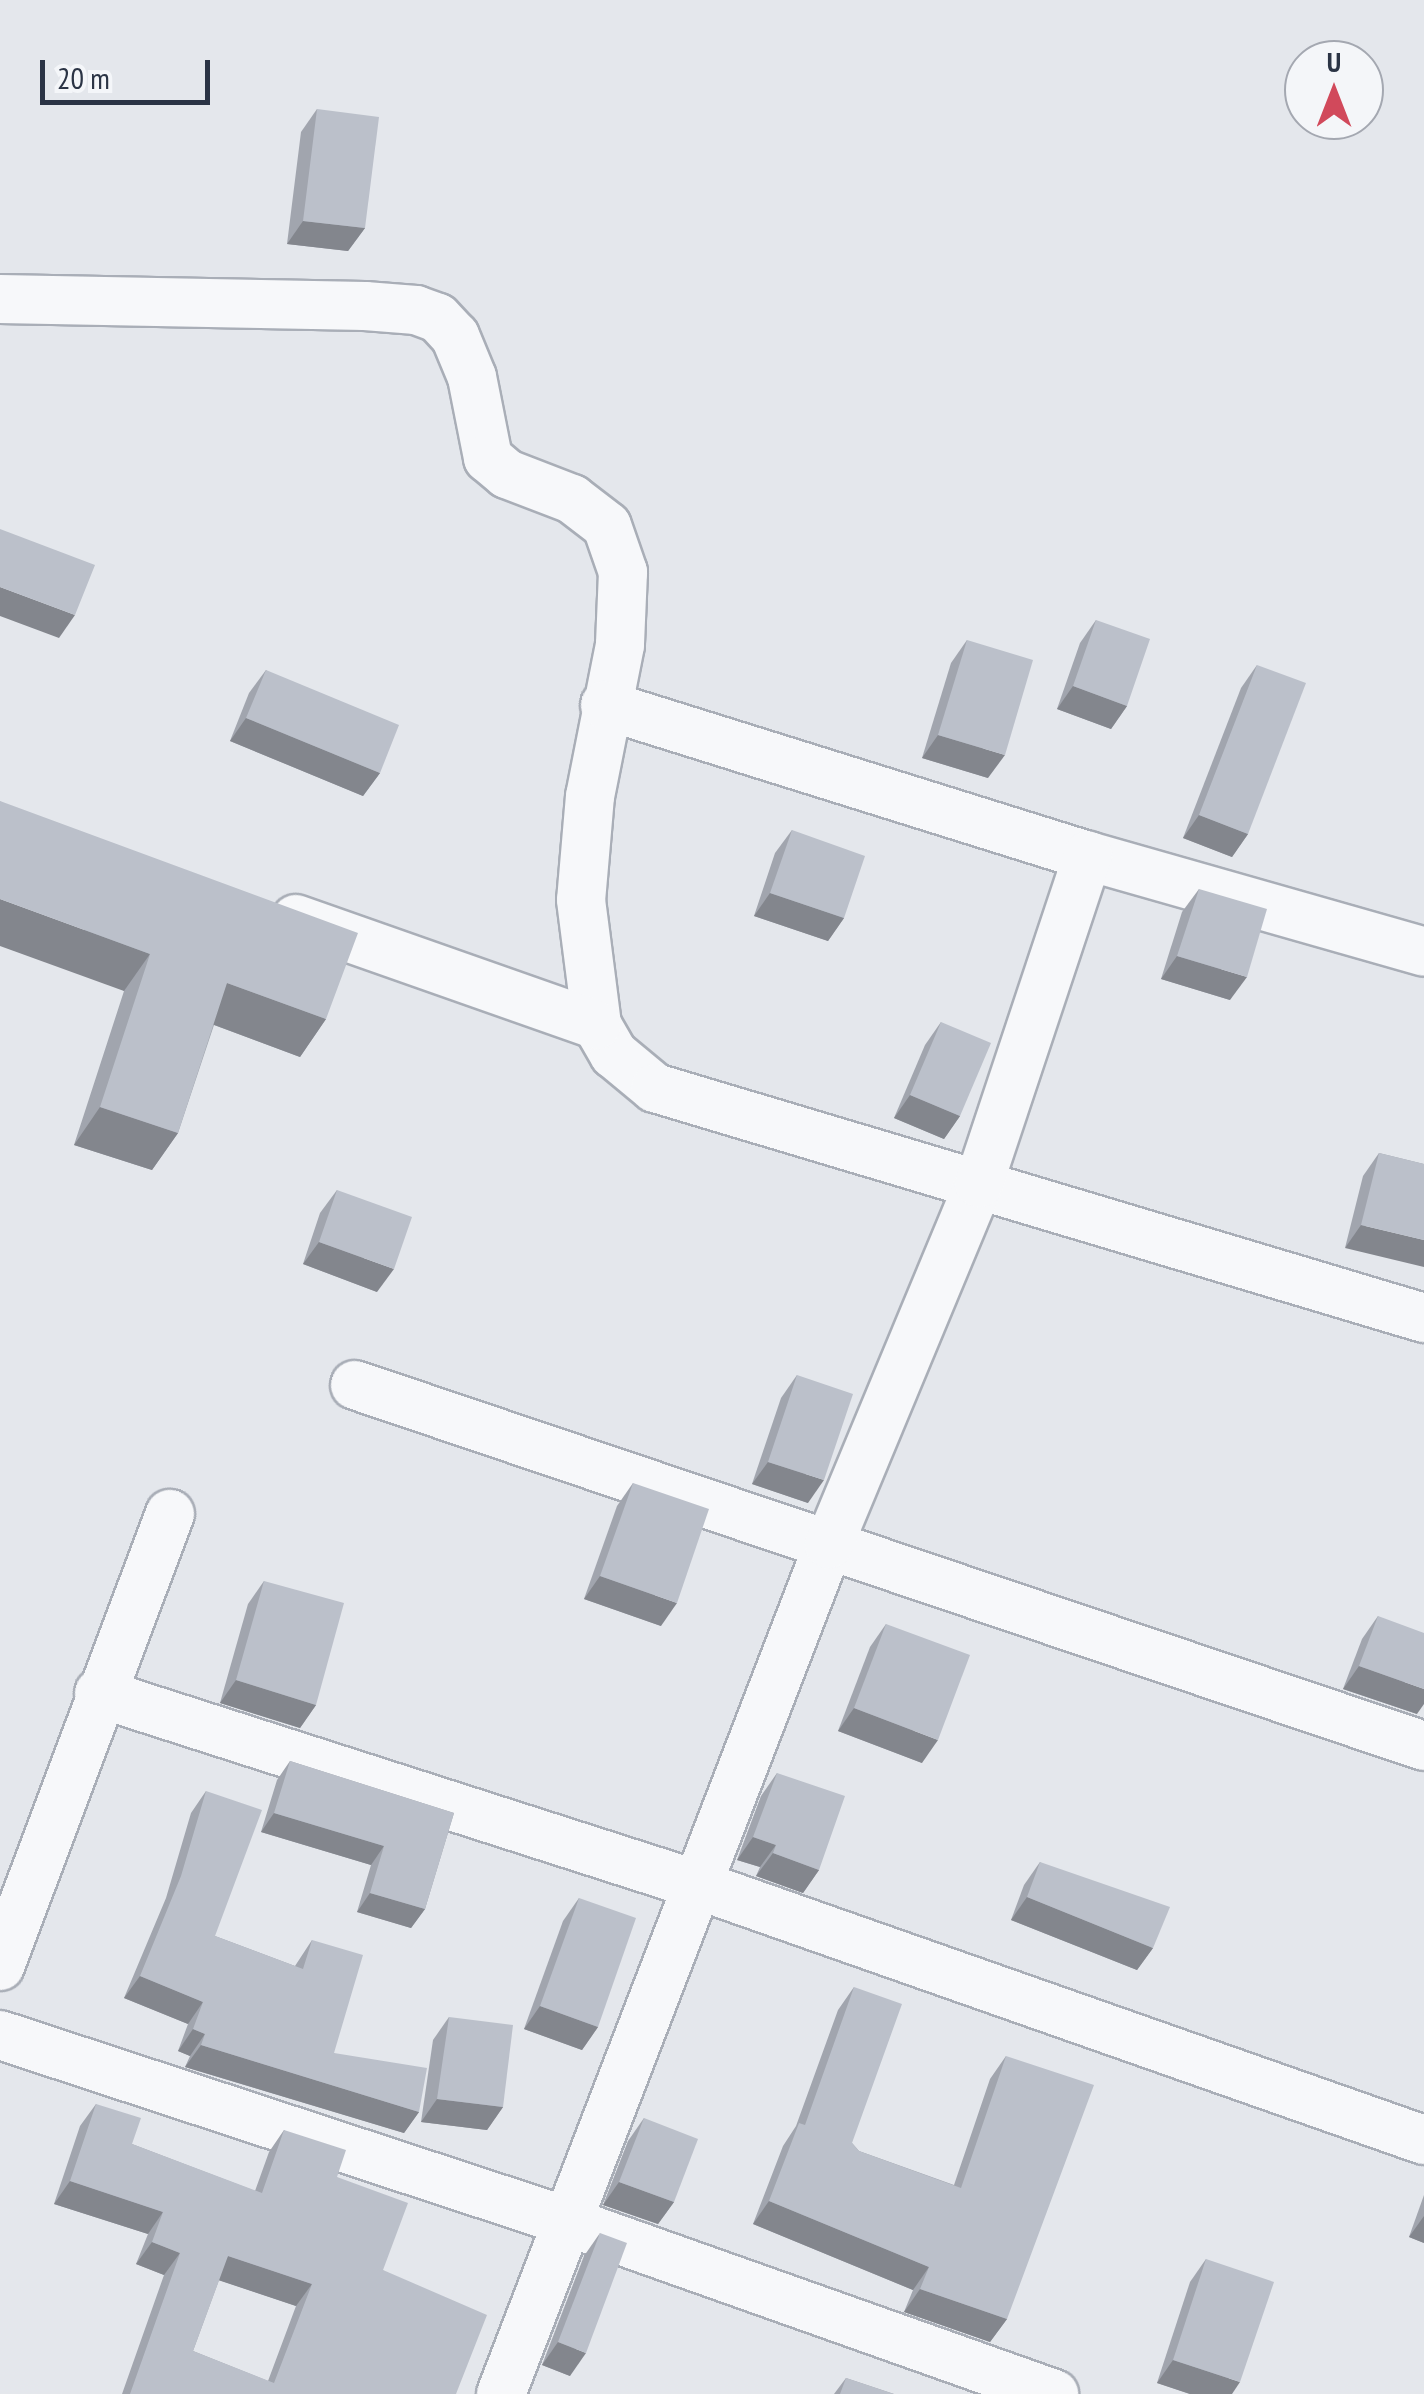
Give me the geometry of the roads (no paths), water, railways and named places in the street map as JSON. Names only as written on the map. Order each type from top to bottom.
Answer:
[{"type":"street","points":[[0,299],[365,306],[438,318],[455,336],[472,377],[488,458],[507,474],[572,498],[607,526],[623,572],[620,644],[606,706],[581,900],[597,1025],[614,1054],[655,1088],[1424,1318]]},
{"type":"street","points":[[606,706],[1088,856],[1424,952]]},
{"type":"street","points":[[500,2394],[701,1886],[829,1544],[979,1183],[1088,856]]},
{"type":"street","points":[[261,907],[597,1025]]},
{"type":"street","points":[[355,1385],[1424,1746]]},
{"type":"street","points":[[0,1966],[99,1693],[170,1514]]},
{"type":"street","points":[[99,1693],[701,1886],[1424,2140]]},
{"type":"street","points":[[0,2035],[566,2222],[1054,2394]]}]
